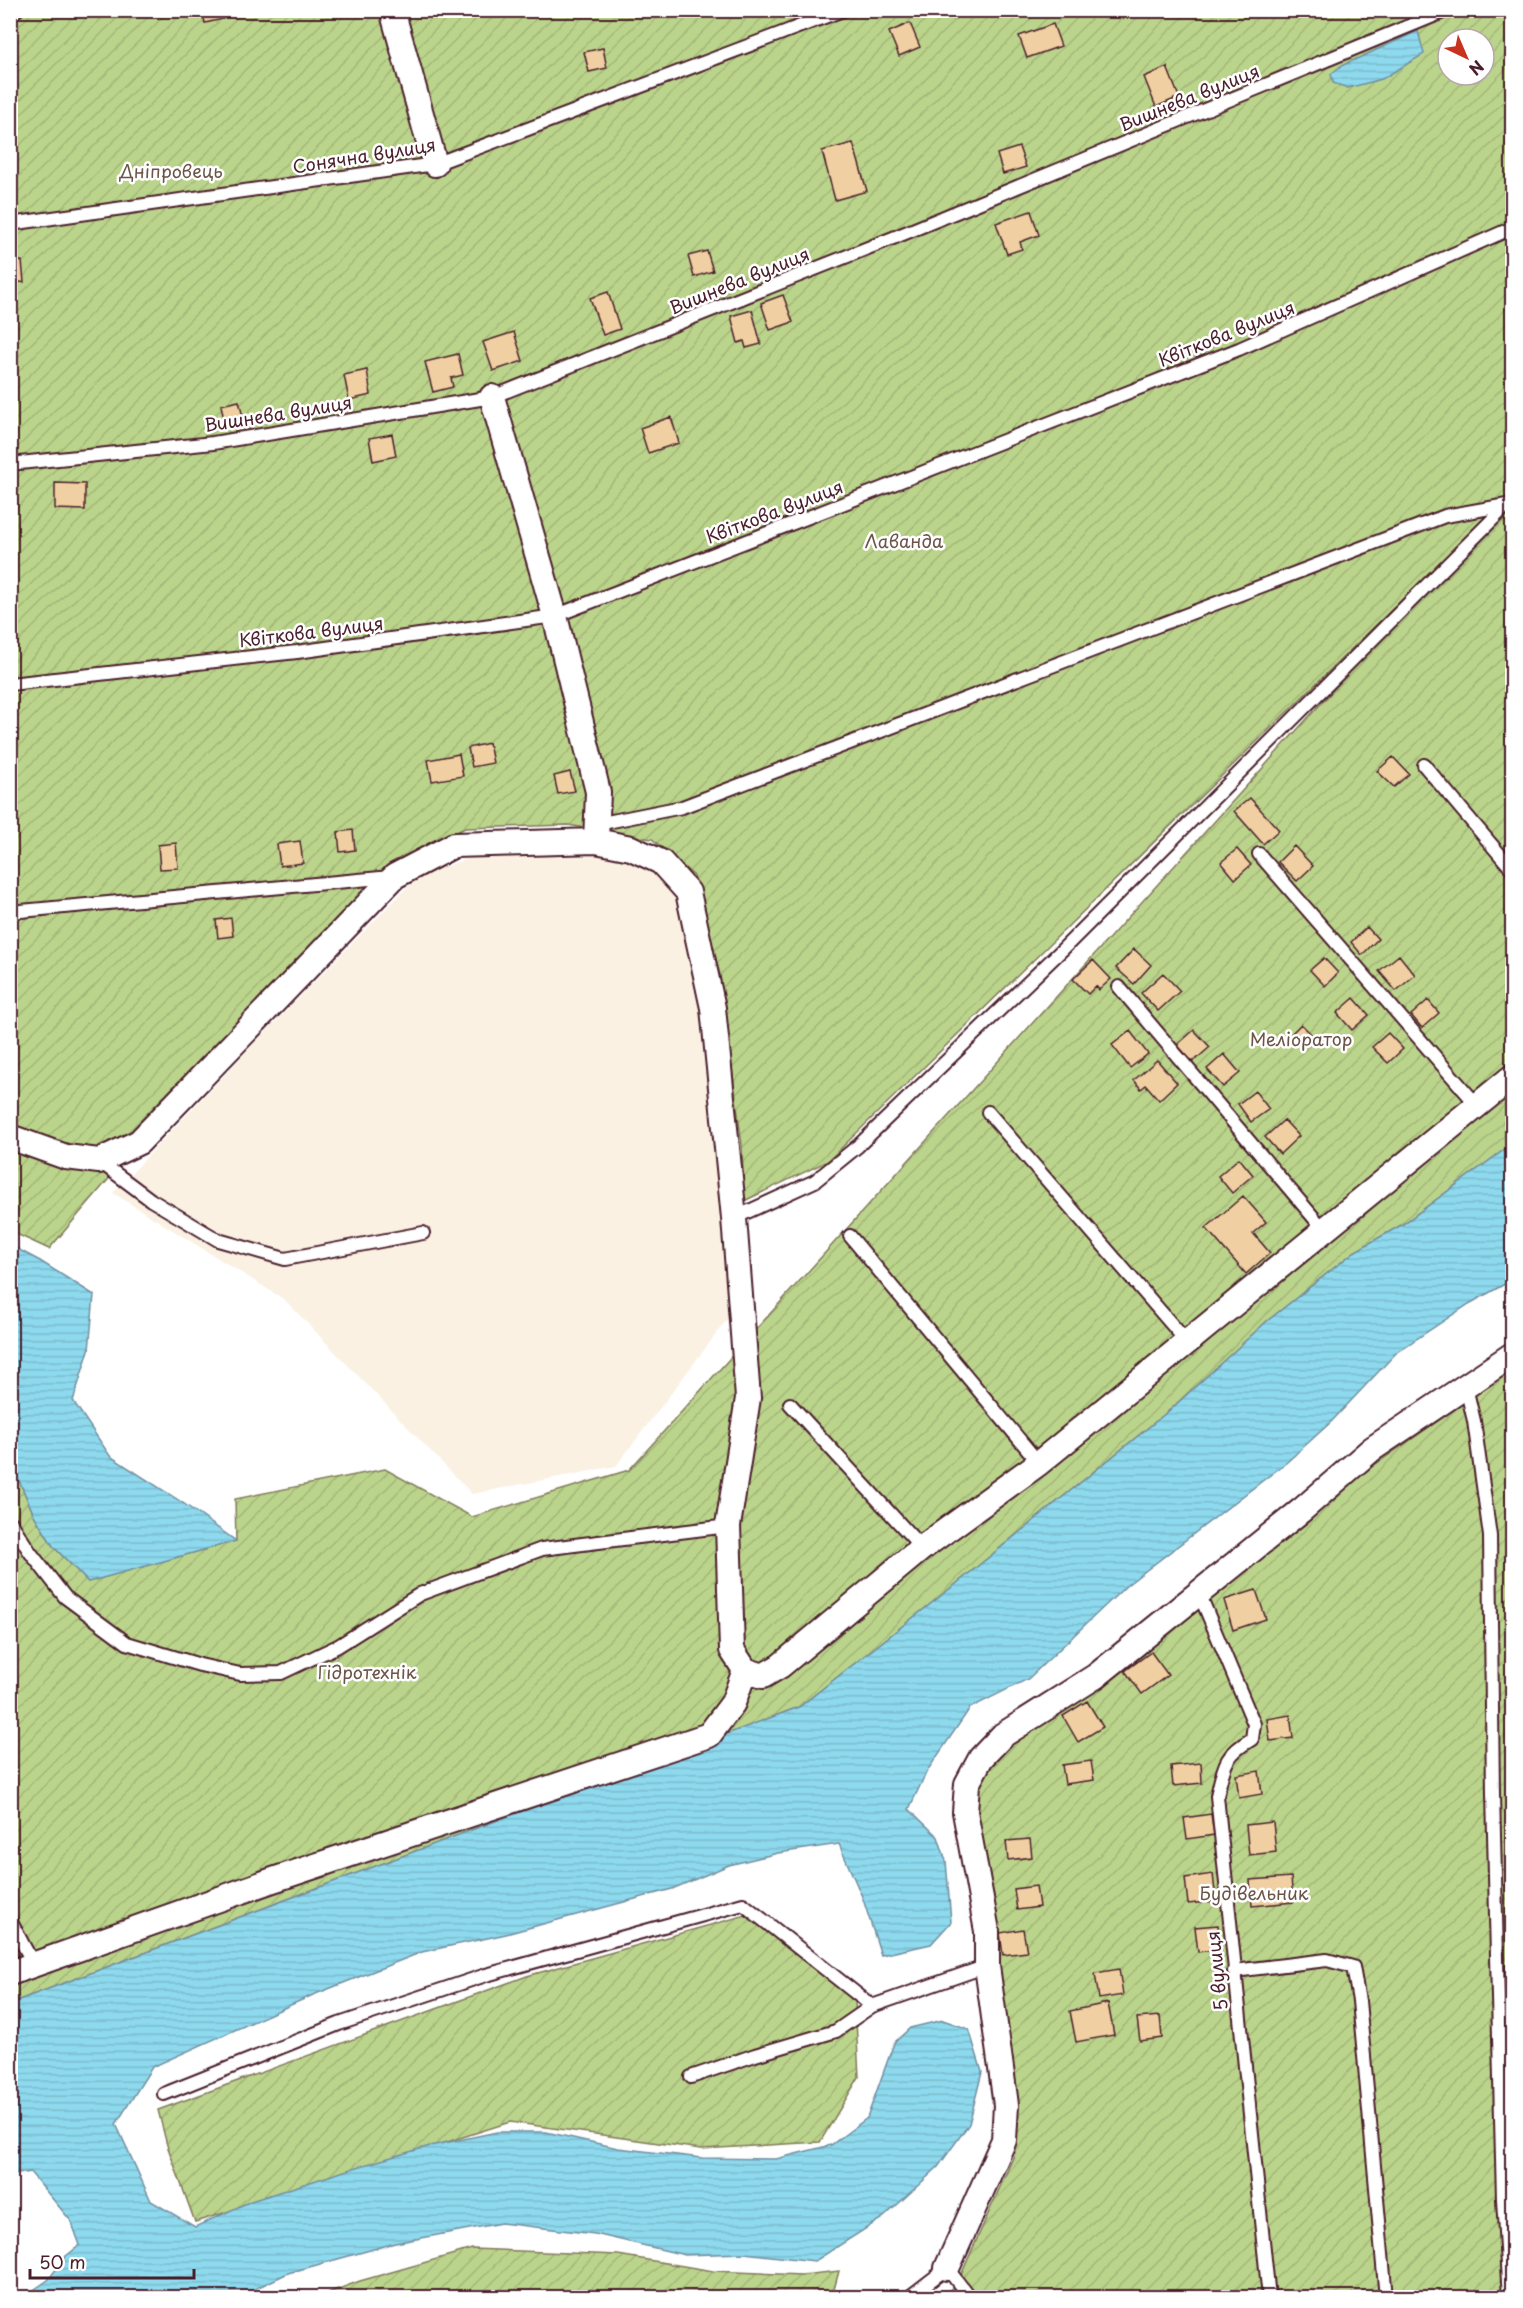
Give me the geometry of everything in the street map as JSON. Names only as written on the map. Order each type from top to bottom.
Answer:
[{"type":"street","points":[[392,10],[435,164]]},
{"type":"street","points":[[492,397],[555,616],[598,792],[596,832]]},
{"type":"street","points":[[10,1137],[66,1158],[99,1161],[139,1142],[395,876],[454,845],[596,832],[661,862],[688,892],[713,1008],[734,1218],[748,1398],[728,1526],[732,1650],[745,1670],[763,1676],[780,1666],[922,1548],[1039,1463],[1512,1077]]},
{"type":"street","points":[[947,2268],[1005,2140],[1006,2105],[987,1966],[987,1931],[965,1812],[967,1784],[981,1758],[1003,1735],[1096,1676],[1303,1509],[1372,1449],[1512,1355]]},
{"type":"street","points":[[10,1973],[270,1881],[709,1735],[733,1703],[745,1670]]},
{"type":"lane","points":[[10,11],[17,10]]},
{"type":"lane","name":"Сонячна вулиця","points":[[10,224],[435,164],[843,10]]},
{"type":"lane","name":"Вишнева вулиця","points":[[10,464],[213,443],[492,397],[893,238],[1448,10]]},
{"type":"lane","name":"Квіткова вулиця","points":[[10,684],[297,652],[555,616],[1239,349],[1512,228]]},
{"type":"lane","points":[[596,832],[682,807],[1445,516],[1510,504]]},
{"type":"lane","points":[[734,1218],[815,1181],[858,1146],[1073,939],[1510,504]]},
{"type":"lane","points":[[1424,765],[1512,869]]},
{"type":"lane","points":[[1259,854],[1477,1105]]},
{"type":"lane","points":[[10,912],[395,876]]},
{"type":"lane","points":[[1119,987],[1326,1231]]},
{"type":"lane","points":[[988,1112],[1186,1342]]},
{"type":"lane","points":[[99,1161],[151,1200],[218,1240],[285,1259],[423,1233]]},
{"type":"lane","points":[[850,1236],[1039,1463]]},
{"type":"lane","points":[[1466,1388],[1490,1536],[1493,1794],[1503,2199],[1509,2298]]},
{"type":"lane","points":[[790,1404],[922,1548]]},
{"type":"lane","points":[[10,1521],[30,1552],[65,1597],[127,1643],[200,1665],[240,1674],[281,1673],[338,1646],[420,1594],[542,1550],[728,1526]]},
{"type":"lane","name":"5 вулиця","points":[[1199,1593],[1254,1724],[1252,1738],[1235,1748],[1224,1766],[1217,1796],[1269,2298]]},
{"type":"lane","points":[[164,2094],[339,2025],[486,1975],[743,1904],[872,2006]]},
{"type":"lane","points":[[10,1920],[34,1965]]},
{"type":"lane","points":[[1234,1971],[1327,1960],[1353,1968],[1360,2012],[1386,2298]]},
{"type":"lane","points":[[691,2077],[836,2031],[872,2006],[987,1966]]},
{"type":"lane","points":[[908,2298],[947,2268],[970,2298]]},
{"type":"shaded area","points":[[591,855],[623,858],[656,869],[676,894],[703,1014],[732,1313],[616,1466],[472,1494],[285,1300],[113,1193],[250,1048],[419,875],[473,857]]},
{"type":"green space","points":[[10,11],[1512,11],[1512,1144],[1403,1224],[1354,1252],[1266,1322],[1171,1409],[956,1584],[799,1707],[11,2003],[11,1462],[34,1515],[53,1546],[88,1582],[236,1541],[235,1499],[385,1469],[472,1517],[629,1470],[1511,493],[828,1161],[744,1201],[742,1145],[720,975],[694,876],[652,839],[568,825],[465,828],[400,859],[233,1033],[49,1249],[10,1231]]},
{"type":"green space","name":"Будівельник","points":[[1512,1370],[1512,2297],[939,2298],[957,2284],[1015,2153],[994,1895],[979,1838],[977,1778],[1011,1739],[1331,1495]]},
{"type":"green space","points":[[746,1915],[855,2001],[859,2077],[820,2142],[701,2149],[510,2122],[195,2222],[167,2145],[158,2110],[527,1976]]},
{"type":"green space","points":[[472,2249],[618,2255],[713,2271],[802,2275],[839,2271],[832,2297],[317,2297],[360,2281]]},
{"type":"water","points":[[1418,31],[1424,54],[1382,79],[1348,88],[1333,83],[1331,74],[1341,66]]},
{"type":"water","points":[[1512,1144],[1512,1280],[1469,1304],[1397,1352],[1331,1422],[1287,1462],[1127,1585],[1028,1679],[970,1708],[927,1771],[909,1809],[938,1837],[946,1861],[951,1922],[931,1944],[881,1955],[863,1899],[839,1844],[778,1853],[729,1865],[672,1889],[506,1934],[422,1952],[313,1995],[152,2067],[116,2124],[151,2201],[195,2227],[251,2201],[357,2167],[430,2146],[497,2132],[546,2132],[618,2148],[702,2158],[776,2159],[831,2145],[867,2118],[894,2043],[910,2028],[943,2020],[969,2029],[982,2072],[969,2124],[938,2167],[884,2217],[815,2261],[744,2253],[685,2255],[595,2234],[501,2223],[395,2243],[288,2273],[238,2297],[22,2298],[48,2280],[66,2256],[80,2245],[71,2221],[30,2172],[11,2175],[11,2003],[799,1707],[956,1584],[1171,1409],[1266,1322],[1354,1252],[1403,1224]]},
{"type":"water","points":[[10,1245],[94,1295],[89,1350],[73,1401],[110,1456],[183,1503],[236,1541],[88,1582],[53,1546],[34,1515],[11,1462]]},
{"type":"building","points":[[202,10],[221,10],[223,19],[205,23]]},
{"type":"building","points":[[347,10],[366,10],[366,12],[348,16]]},
{"type":"building","points":[[910,23],[920,47],[899,56],[889,32]]},
{"type":"building","points":[[1053,24],[1061,46],[1027,58],[1019,36]]},
{"type":"building","points":[[603,48],[607,68],[589,72],[584,52]]},
{"type":"building","points":[[1167,67],[1179,97],[1156,107],[1144,77]]},
{"type":"building","points":[[853,143],[867,191],[835,200],[822,151]]},
{"type":"building","points":[[1019,147],[1026,167],[1003,174],[997,154]]},
{"type":"building","points":[[1031,211],[1039,235],[1020,242],[1022,249],[1007,254],[996,223]]},
{"type":"building","points":[[707,251],[713,271],[694,277],[688,256]]},
{"type":"building","points":[[22,261],[24,282],[10,283],[10,262]]},
{"type":"building","points":[[608,292],[620,329],[603,335],[590,298]]},
{"type":"building","points":[[783,295],[793,322],[770,330],[761,303]]},
{"type":"building","points":[[752,310],[761,344],[746,348],[744,341],[738,343],[731,316]]},
{"type":"building","points":[[514,332],[523,361],[493,371],[483,342]]},
{"type":"building","points":[[458,354],[463,375],[451,378],[453,387],[433,392],[425,362]]},
{"type":"building","points":[[367,370],[371,395],[349,400],[344,375]]},
{"type":"building","points":[[239,401],[244,421],[225,425],[221,405]]},
{"type":"building","points":[[671,417],[679,443],[648,453],[640,428]]},
{"type":"building","points":[[392,434],[396,456],[373,461],[369,438]]},
{"type":"building","points":[[55,483],[85,484],[85,510],[55,509]]},
{"type":"building","points":[[489,743],[493,763],[472,767],[468,748]]},
{"type":"building","points":[[459,754],[463,776],[432,781],[428,760]]},
{"type":"building","points":[[1393,757],[1409,774],[1394,787],[1377,771]]},
{"type":"building","points":[[570,772],[575,791],[558,794],[554,776]]},
{"type":"building","points":[[1250,798],[1279,830],[1263,844],[1234,811]]},
{"type":"building","points":[[353,830],[355,850],[340,852],[338,832]]},
{"type":"building","points":[[300,841],[303,863],[280,866],[277,844]]},
{"type":"building","points":[[176,843],[178,868],[160,869],[158,845]]},
{"type":"building","points":[[1294,846],[1313,866],[1297,881],[1278,862]]},
{"type":"building","points":[[1237,849],[1251,865],[1235,879],[1221,862]]},
{"type":"building","points":[[231,918],[233,936],[218,938],[216,920]]},
{"type":"building","points":[[1367,927],[1378,939],[1362,955],[1351,942]]},
{"type":"building","points":[[1134,949],[1151,965],[1134,984],[1116,968]]},
{"type":"building","points":[[1399,955],[1415,975],[1396,991],[1379,971]]},
{"type":"building","points":[[1324,958],[1338,973],[1325,986],[1310,970]]},
{"type":"building","points":[[1093,960],[1111,979],[1099,990],[1096,986],[1088,994],[1073,979]]},
{"type":"building","points":[[1163,973],[1180,991],[1158,1011],[1141,993]]},
{"type":"building","points":[[1354,998],[1369,1015],[1352,1030],[1337,1013]]},
{"type":"building","points":[[1428,1000],[1439,1013],[1422,1028],[1411,1015]]},
{"type":"building","points":[[1301,1024],[1312,1035],[1300,1047],[1289,1036]]},
{"type":"building","points":[[1194,1030],[1210,1047],[1193,1062],[1177,1045]]},
{"type":"building","points":[[1130,1031],[1148,1054],[1130,1068],[1112,1045]]},
{"type":"building","points":[[1388,1033],[1403,1049],[1388,1063],[1372,1047]]},
{"type":"building","points":[[1224,1054],[1240,1073],[1223,1087],[1207,1069]]},
{"type":"building","points":[[1157,1060],[1177,1083],[1159,1100],[1146,1085],[1141,1089],[1134,1080]]},
{"type":"building","points":[[1255,1091],[1269,1109],[1251,1122],[1238,1104]]},
{"type":"building","points":[[1284,1120],[1299,1136],[1280,1154],[1265,1137]]},
{"type":"building","points":[[1239,1158],[1253,1175],[1232,1193],[1218,1176]]},
{"type":"building","points":[[1243,1196],[1266,1222],[1253,1233],[1270,1253],[1246,1274],[1206,1228]]},
{"type":"building","points":[[1256,1590],[1266,1619],[1233,1630],[1224,1600]]},
{"type":"building","points":[[1151,1652],[1168,1675],[1142,1694],[1125,1671]]},
{"type":"building","points":[[1087,1701],[1103,1727],[1078,1742],[1063,1716]]},
{"type":"building","points":[[1290,1715],[1293,1738],[1270,1741],[1267,1719]]},
{"type":"building","points":[[1091,1761],[1094,1780],[1065,1784],[1062,1765]]},
{"type":"building","points":[[1201,1763],[1202,1783],[1173,1786],[1171,1766]]},
{"type":"building","points":[[1259,1771],[1262,1794],[1239,1798],[1236,1775]]},
{"type":"building","points":[[1211,1814],[1214,1835],[1187,1839],[1184,1818]]},
{"type":"building","points":[[1273,1822],[1276,1852],[1249,1855],[1246,1825]]},
{"type":"building","points":[[1030,1839],[1032,1857],[1008,1860],[1006,1841]]},
{"type":"building","points":[[1213,1874],[1216,1901],[1188,1904],[1185,1878]]},
{"type":"building","points":[[1291,1877],[1293,1902],[1252,1906],[1250,1880]]},
{"type":"building","points":[[1036,1886],[1039,1907],[1017,1910],[1014,1889]]},
{"type":"building","points":[[1218,1925],[1221,1949],[1198,1952],[1195,1927]]},
{"type":"building","points":[[1023,1929],[1027,1952],[1003,1955],[1000,1933]]},
{"type":"building","points":[[1119,1969],[1123,1995],[1099,1999],[1095,1973]]},
{"type":"building","points":[[1108,2003],[1114,2035],[1076,2042],[1070,2011]]},
{"type":"building","points":[[1160,2016],[1162,2038],[1140,2041],[1137,2018]]},
{"type":"park label","name":"Дніпровець","points":[[171,170]]},
{"type":"park label","name":"Лаванда","points":[[904,540]]},
{"type":"park label","name":"Меліоратор","points":[[1301,1038]]},
{"type":"park label","name":"Гідротехнік","points":[[367,1671]]}]
